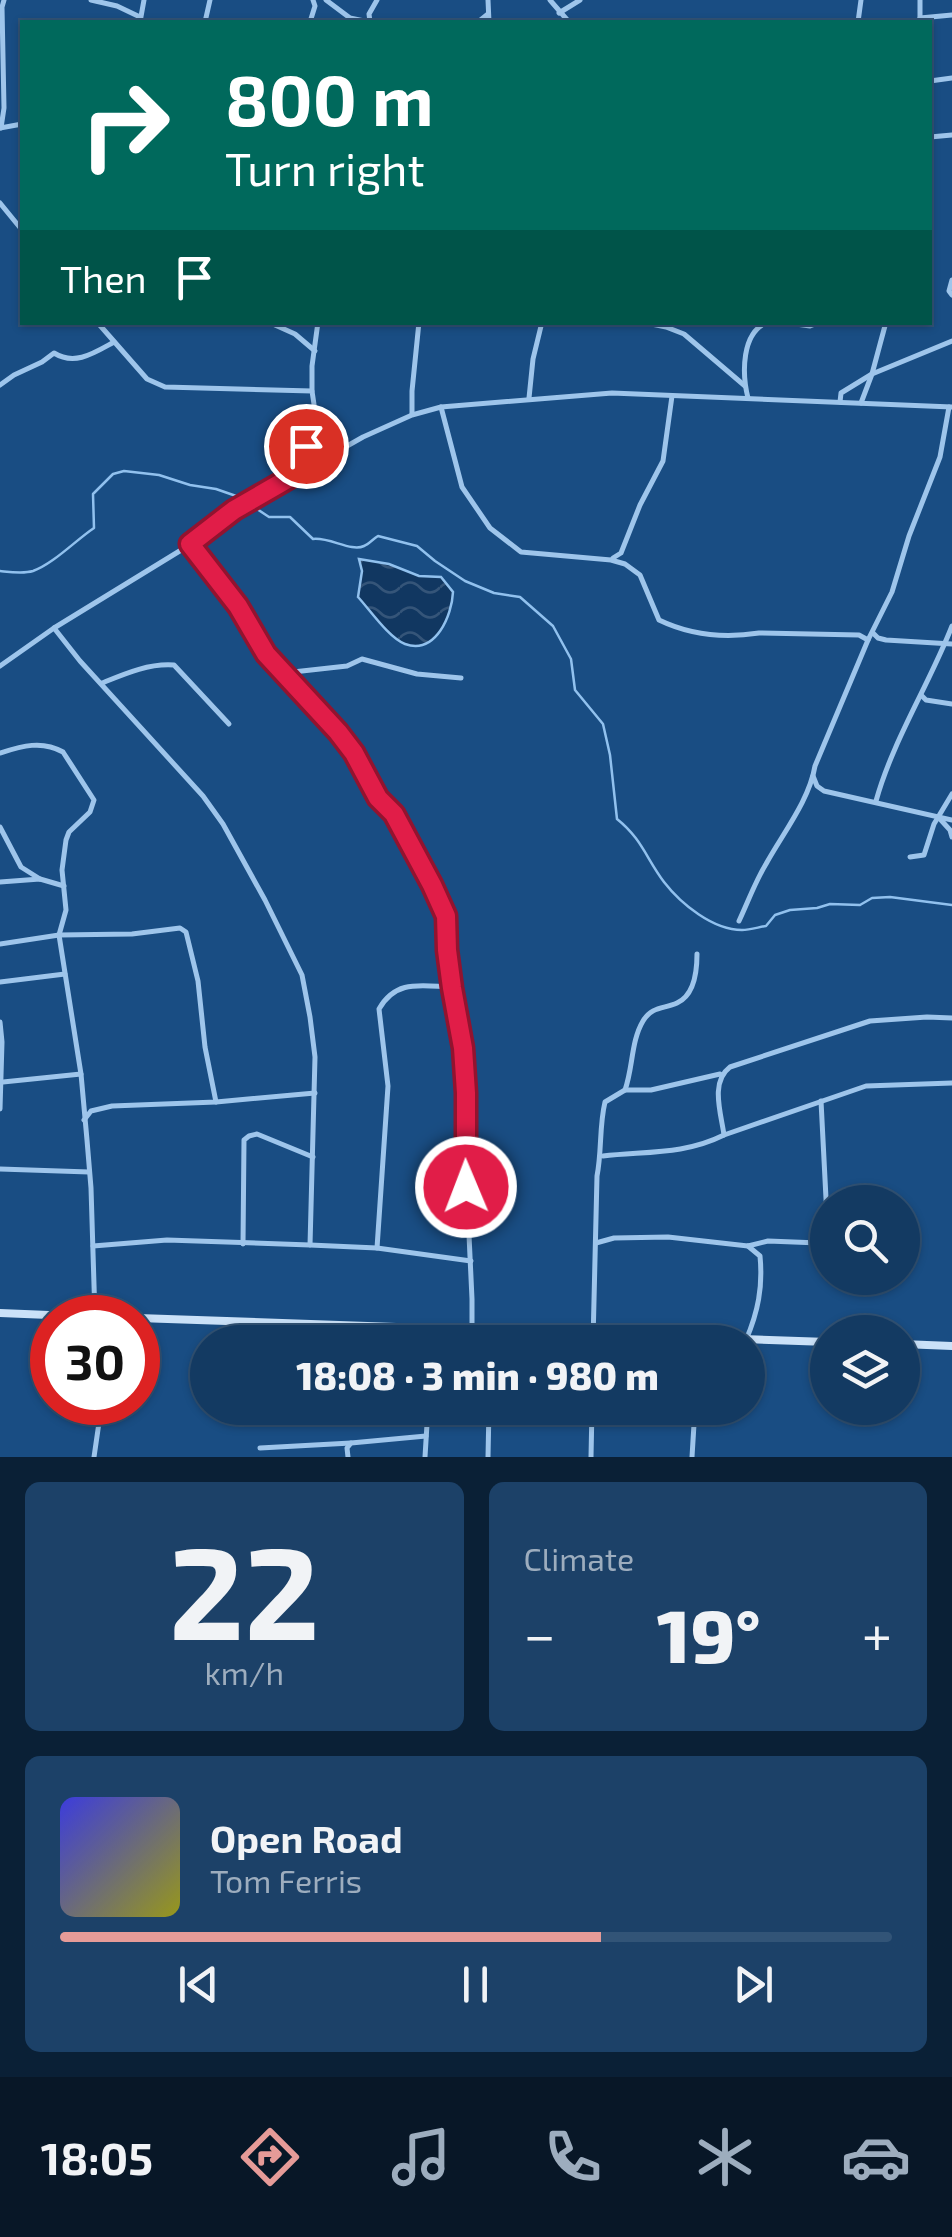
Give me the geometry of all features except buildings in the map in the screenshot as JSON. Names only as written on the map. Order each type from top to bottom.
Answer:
[{"type":"main road","points":[[0,1313],[30,1314]]},
{"type":"main road","points":[[160,1319],[311,1325]]},
{"type":"main road","points":[[765,1340],[810,1342]]},
{"type":"main road","points":[[920,1345],[952,1346]]},
{"type":"street","points":[[1,128],[2,0],[12,0]]},
{"type":"street","points":[[91,0],[117,6],[140,20],[144,0]]},
{"type":"street","points":[[326,0],[350,18],[360,20]]},
{"type":"street","points":[[488,0],[488,18]]},
{"type":"street","points":[[550,0],[567,20]]},
{"type":"street","points":[[559,13],[580,0]]},
{"type":"street","points":[[920,0],[920,20],[952,15]]},
{"type":"street","points":[[2,208],[20,228]]},
{"type":"street","points":[[952,280],[952,295]]},
{"type":"street","points":[[100,325],[147,379],[165,387],[312,391]]},
{"type":"street","points":[[275,325],[295,334],[315,351]]},
{"type":"street","points":[[305,469],[303,458],[315,411],[312,366],[318,325]]},
{"type":"street","points":[[412,415],[419,325]]},
{"type":"street","points":[[529,398],[541,325]]},
{"type":"street","points":[[656,325],[684,334],[745,386]]},
{"type":"street","points":[[748,398],[747,348],[751,335],[760,325]]},
{"type":"street","points":[[861,403],[885,325]]},
{"type":"street","points":[[840,402],[841,393],[872,374],[952,341]]},
{"type":"street","points":[[0,385],[54,353],[60,358],[83,358],[114,342]]},
{"type":"street","points":[[0,666],[190,544],[234,510],[363,437],[412,415],[529,398],[612,393],[951,407],[940,457],[888,601],[868,640],[813,776],[740,921]]},
{"type":"street","points":[[611,560],[620,553],[664,461],[672,396]]},
{"type":"street","points":[[441,408],[462,486],[490,528],[521,552],[625,564],[640,575],[660,620],[677,628],[745,635],[858,634],[868,640]]},
{"type":"street","points":[[190,544],[238,606],[266,654],[354,753],[378,798],[394,814],[446,916],[466,1093],[472,1325]]},
{"type":"street","points":[[620,553],[625,564]]},
{"type":"street","points":[[876,802],[890,758],[948,645],[952,626]]},
{"type":"street","points":[[54,628],[203,796],[265,900],[302,975],[315,1057],[310,1244]]},
{"type":"street","points":[[872,632],[886,640],[948,645]]},
{"type":"street","points":[[284,672],[347,666],[362,659],[417,674],[461,678]]},
{"type":"street","points":[[102,683],[132,671],[174,665],[228,724]]},
{"type":"street","points":[[922,696],[952,704]]},
{"type":"street","points":[[0,753],[30,745],[59,749],[93,797],[92,808],[66,840],[62,870],[66,910],[59,935],[80,1074],[94,1295]]},
{"type":"street","points":[[813,776],[824,791],[952,820]]},
{"type":"street","points":[[910,857],[924,854],[952,794]]},
{"type":"street","points":[[938,817],[952,837]]},
{"type":"street","points":[[0,827],[21,868],[64,886]]},
{"type":"street","points":[[0,882],[40,879]]},
{"type":"street","points":[[0,944],[59,935],[132,934],[180,928],[186,932],[198,981],[216,1102]]},
{"type":"street","points":[[626,1090],[641,1024],[660,1006],[684,999],[697,971],[697,954]]},
{"type":"street","points":[[0,982],[65,974]]},
{"type":"street","points":[[378,1248],[388,1086],[379,1010],[396,989],[452,988]]},
{"type":"street","points":[[593,1325],[597,1176],[605,1102],[626,1090],[651,1090],[721,1074],[730,1067],[870,1021],[952,1018]]},
{"type":"street","points":[[0,1022],[0,1109]]},
{"type":"street","points":[[1,1083],[80,1074]]},
{"type":"street","points":[[721,1074],[719,1105],[724,1135]]},
{"type":"street","points":[[602,1156],[663,1152],[709,1143],[866,1086],[952,1083]]},
{"type":"street","points":[[84,1120],[91,1111],[112,1106],[315,1093]]},
{"type":"street","points":[[821,1102],[826,1185]]},
{"type":"street","points":[[243,1244],[244,1140],[257,1134],[314,1157]]},
{"type":"street","points":[[0,1169],[89,1172]]},
{"type":"street","points":[[596,1243],[614,1238],[668,1237],[748,1246],[768,1241],[810,1243]]},
{"type":"street","points":[[93,1246],[167,1240],[310,1244],[378,1248],[470,1261]]},
{"type":"street","points":[[748,1246],[760,1256],[761,1285],[752,1325]]},
{"type":"street","points":[[94,1457],[99,1425]]},
{"type":"street","points":[[426,1457],[427,1425]]},
{"type":"street","points":[[488,1457],[489,1425]]},
{"type":"street","points":[[591,1457],[592,1425]]},
{"type":"street","points":[[692,1457],[693,1425]]},
{"type":"street","points":[[260,1448],[426,1436]]},
{"type":"street","points":[[348,1457],[352,1443]]},
{"type":"water","points":[[359,559],[389,564],[419,576],[441,577],[453,592],[452,601],[446,621],[434,638],[416,646],[399,641],[386,630],[358,597],[362,571]]},
{"type":"waterway","points":[[0,571],[41,568],[94,528],[93,494],[113,474],[124,471],[159,475],[239,497],[269,517],[290,517],[313,539],[359,547],[378,536],[417,546],[465,581],[494,593],[520,597],[553,626],[571,659],[575,690],[603,724],[617,819],[638,841],[671,890],[698,914],[720,926],[742,930],[766,926],[775,915],[790,910],[830,904],[860,905],[872,898],[952,905]]},
{"type":"route","points":[[306,446],[305,469],[234,510],[190,544],[238,606],[266,654],[354,753],[381,803],[394,814],[446,916],[447,950],[463,1048],[466,1187]]}]
